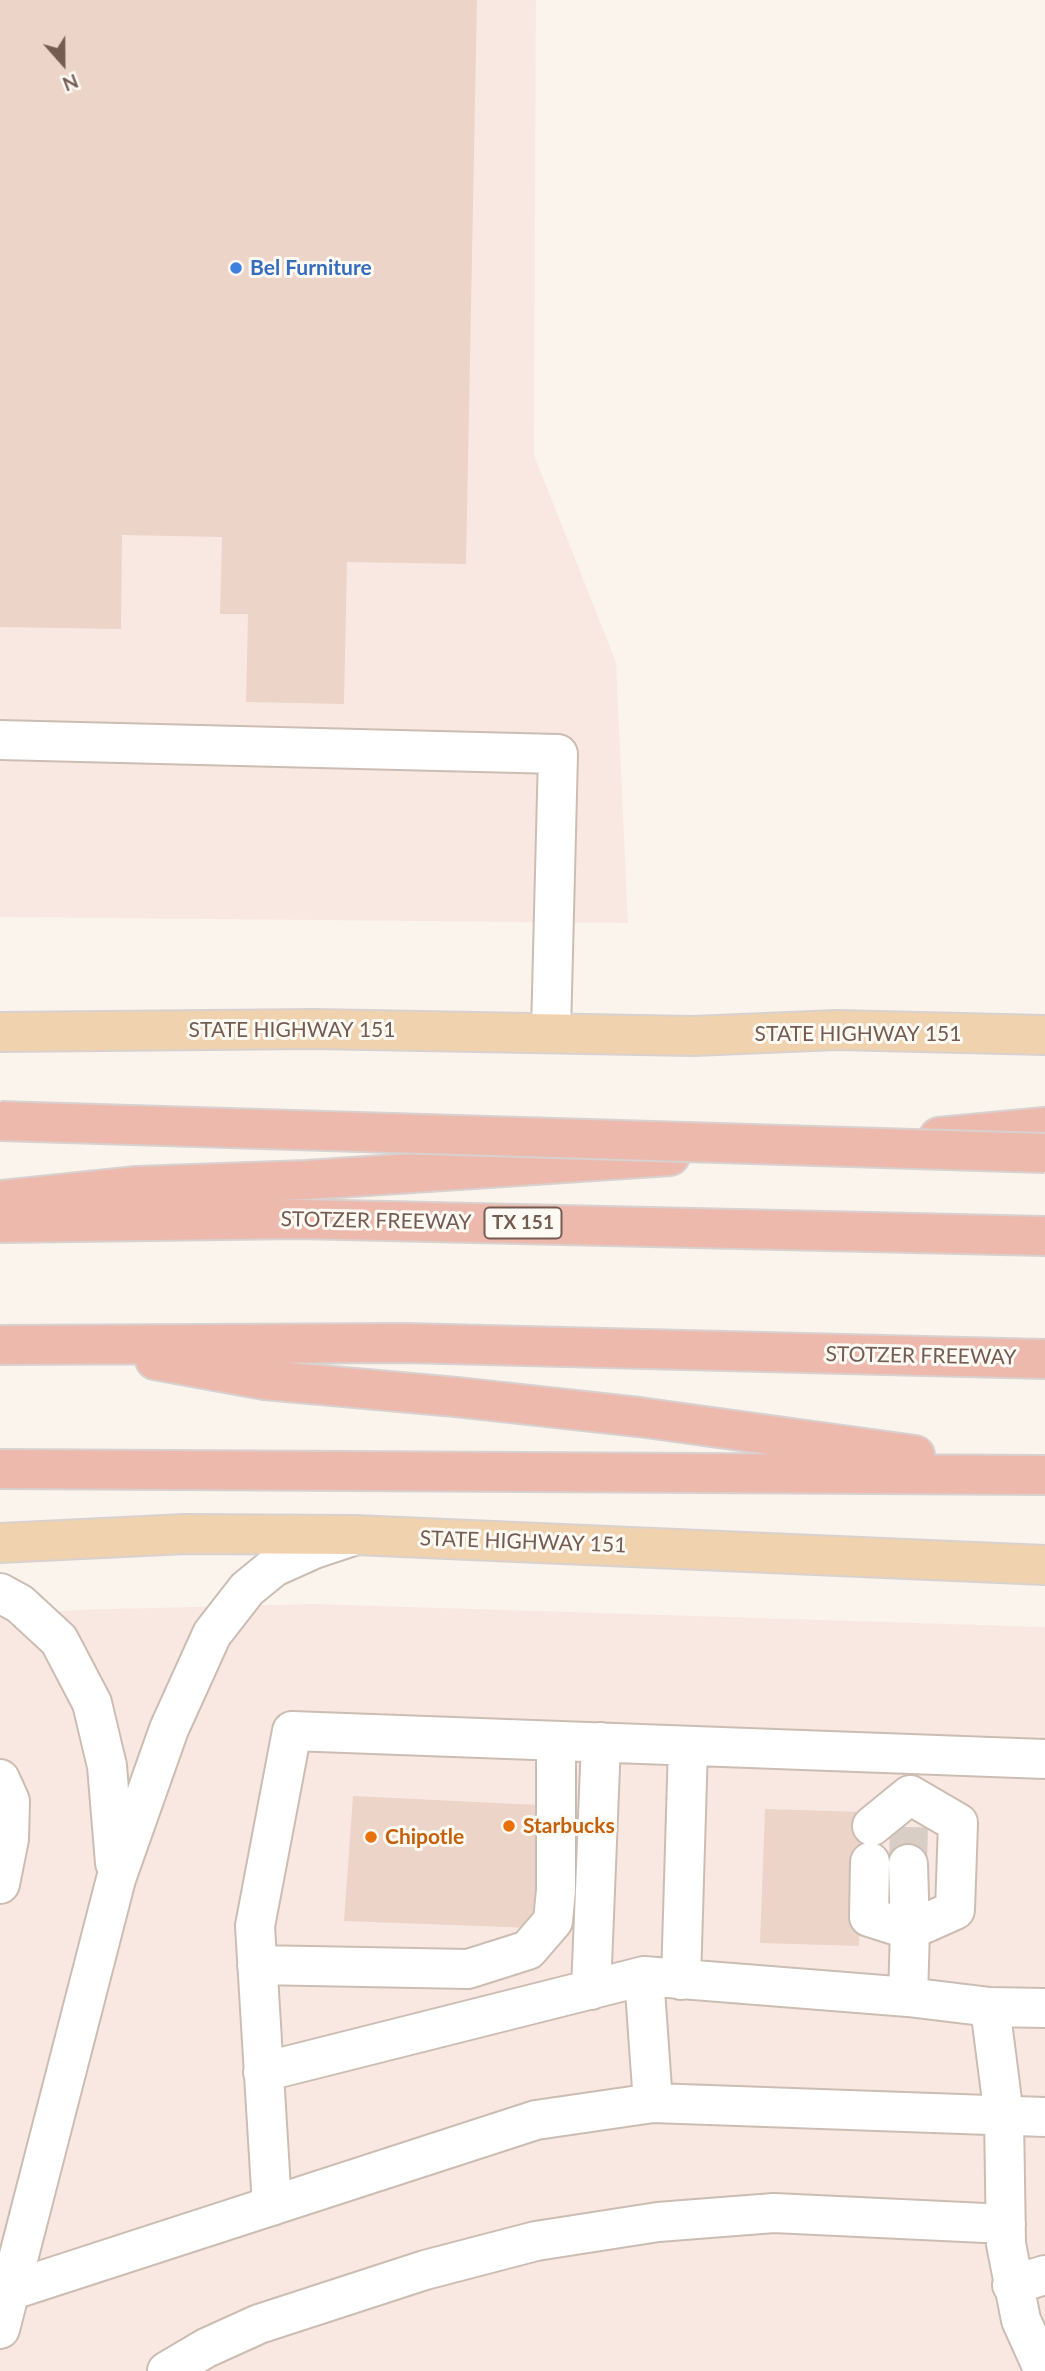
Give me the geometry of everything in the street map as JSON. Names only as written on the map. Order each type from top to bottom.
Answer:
[{"type":"highway","points":[[0,1121],[1045,1153]]},
{"type":"highway","points":[[0,1200],[136,1186],[307,1180],[925,1138],[1045,1127]]},
{"type":"highway","name":"STOTZER FREEWAY","points":[[0,1223],[299,1219],[1045,1236]]},
{"type":"highway","name":"STOTZER FREEWAY","points":[[0,1345],[405,1343],[1045,1359]]},
{"type":"highway","points":[[61,1344],[265,1380],[639,1417],[1045,1474]]},
{"type":"highway","points":[[0,1469],[1045,1474]]},
{"type":"main road","name":"STATE HIGHWAY 151","points":[[0,1031],[313,1029],[693,1036],[837,1030],[1045,1035]]},
{"type":"main road","name":"STATE HIGHWAY 151","points":[[0,1543],[185,1534],[355,1535],[1045,1565]]},
{"type":"lane","points":[[0,740],[558,754],[551,1032]]},
{"type":"lane","points":[[0,2329],[5,2293],[116,1879],[169,1729],[212,1634],[247,1589],[274,1567],[355,1535]]},
{"type":"lane","points":[[0,1593],[20,1604],[59,1640],[92,1703],[107,1766],[116,1879]]},
{"type":"lane","points":[[272,2206],[255,1926],[292,1731],[1045,1759]]},
{"type":"lane","points":[[257,1965],[468,1969],[528,1950],[553,1921],[556,1890],[556,1741]]},
{"type":"lane","points":[[591,1990],[601,1742]]},
{"type":"lane","points":[[653,2103],[663,1978],[688,1745]]},
{"type":"lane","points":[[901,1839],[958,1823],[955,1910],[910,1930],[869,1917],[901,1839],[915,1754]]},
{"type":"lane","points":[[0,1779],[10,1801],[9,1839],[0,1884]]},
{"type":"lane","points":[[901,1839],[928,1915],[910,1930],[908,1997]]},
{"type":"lane","points":[[263,2072],[591,1990],[663,1978],[908,1997],[990,2007],[1045,2008]]},
{"type":"lane","points":[[990,2007],[1004,2116],[1006,2244],[1029,2280],[1021,2320],[1044,2371]]},
{"type":"lane","points":[[5,2293],[536,2120],[653,2103],[1045,2117]]},
{"type":"lane","points":[[167,2371],[206,2348],[259,2324],[425,2270],[536,2241],[658,2222],[774,2213],[1006,2224]]},
{"type":"shaded area","points":[[0,0],[536,0],[534,455],[616,662],[628,923],[0,917]]},
{"type":"shaded area","points":[[314,1604],[1045,1627],[1045,2371],[0,2371],[0,1617],[72,1610]]},
{"type":"building","name":"Bel Furniture","points":[[0,0],[477,0],[466,564],[347,562],[344,704],[246,702],[248,614],[220,614],[222,537],[122,535],[121,629],[0,627]]},
{"type":"building","points":[[353,1796],[538,1805],[534,1928],[344,1921]]},
{"type":"building","points":[[765,1809],[863,1812],[859,1946],[760,1943]]},
{"type":"tunnel","points":[[908,1864],[909,1827]]},
{"type":"place","name":"Bel Furniture","points":[[236,268]]},
{"type":"place","name":"Starbucks","points":[[509,1826]]},
{"type":"place","name":"Chipotle","points":[[371,1837]]}]
